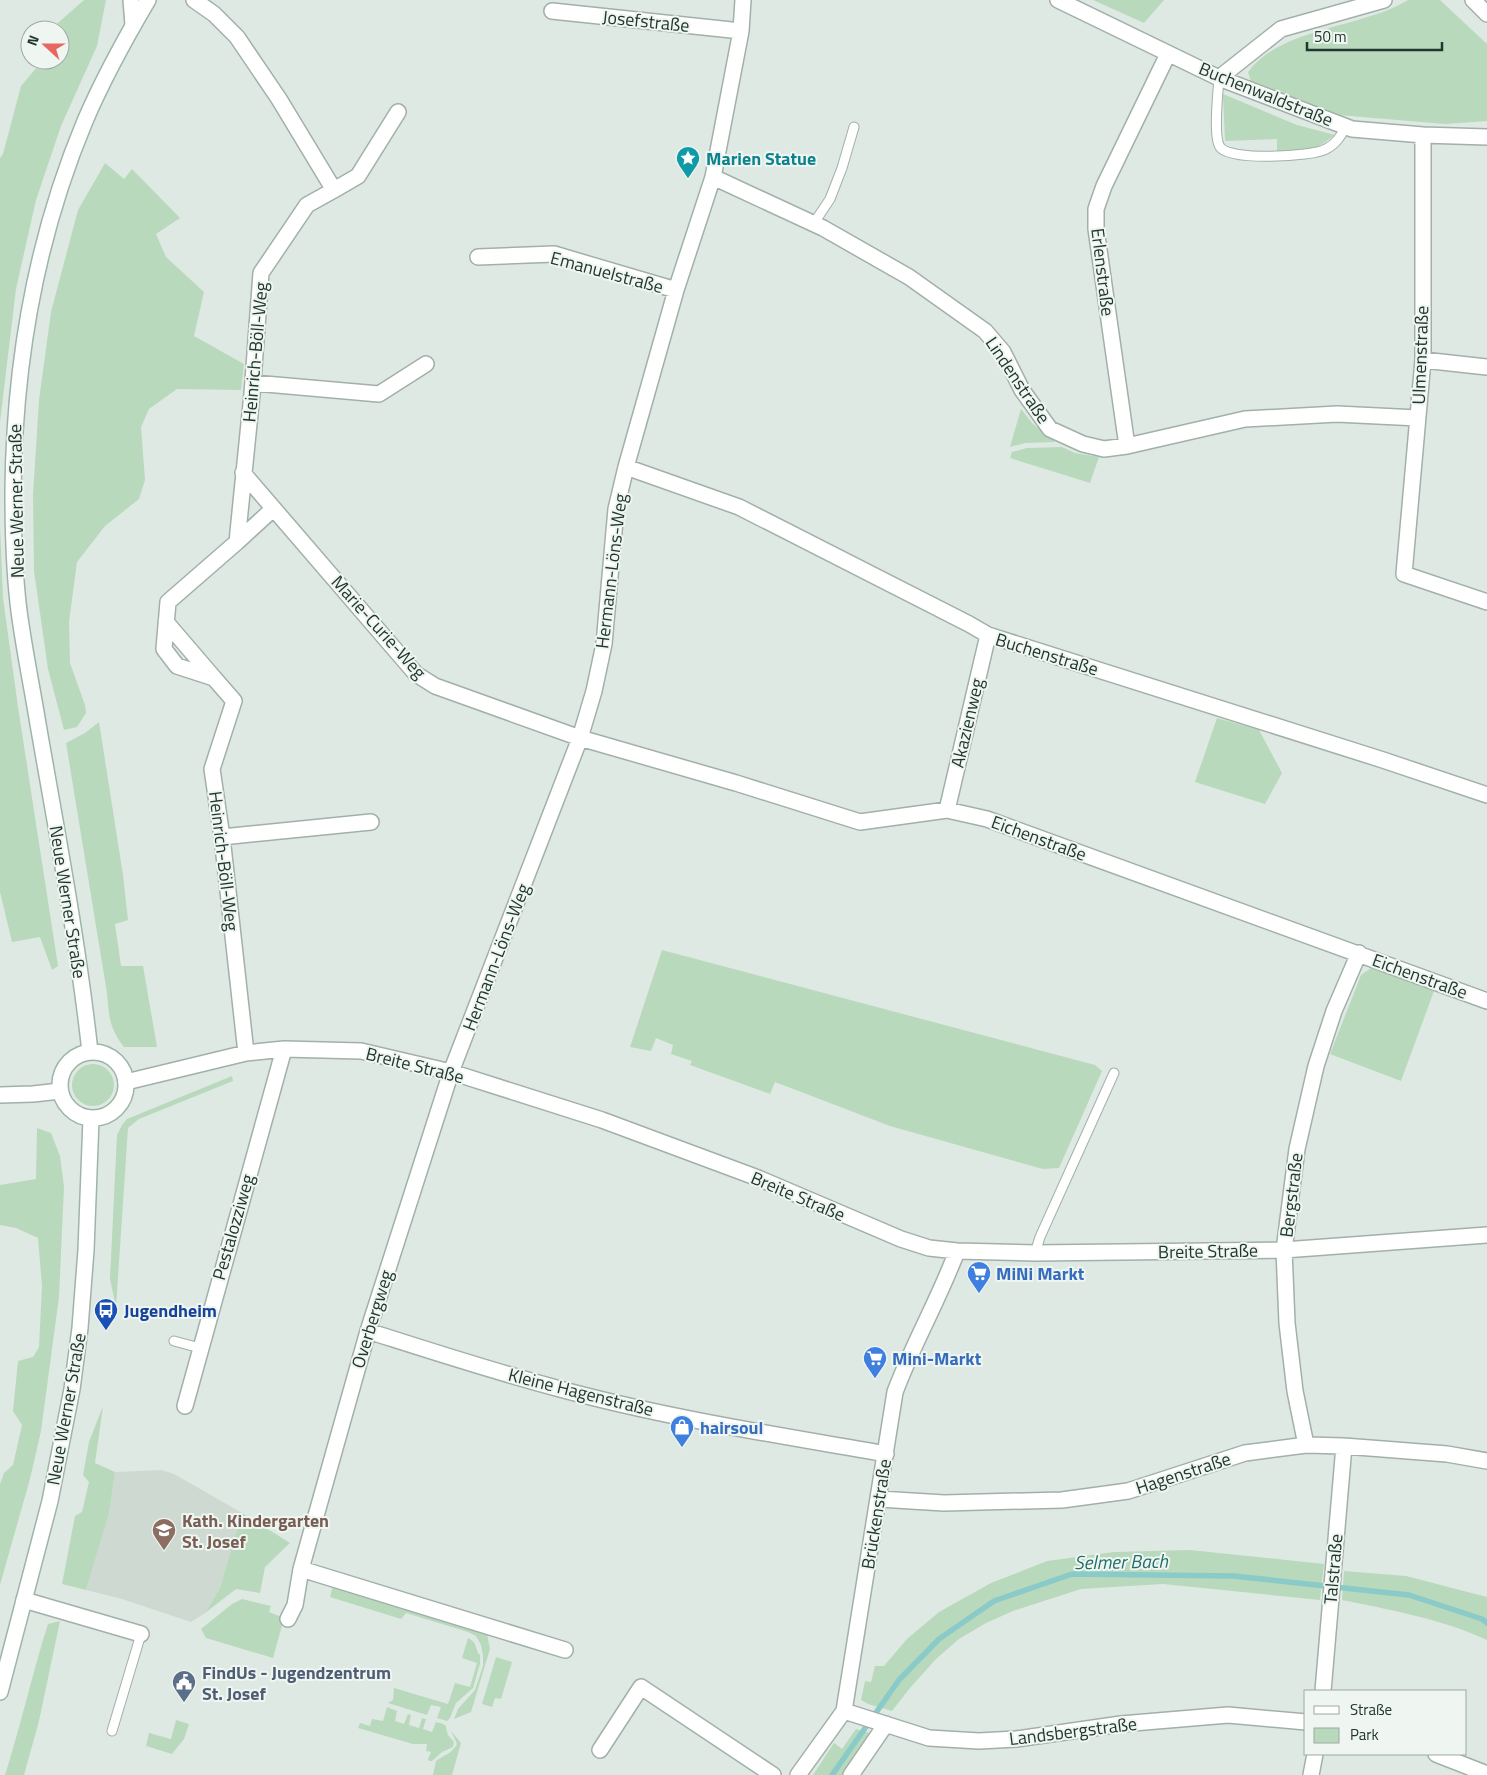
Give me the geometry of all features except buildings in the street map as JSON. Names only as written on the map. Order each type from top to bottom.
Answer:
[{"type":"street","points":[[131,0],[133,25]]},
{"type":"street","name":"Neue Werner Straße","points":[[90,1052],[74,927],[19,612],[13,541],[15,419],[20,362],[36,277],[56,198],[86,120],[118,53],[148,0]]},
{"type":"street","points":[[194,0],[214,14],[237,37],[279,99],[334,190]]},
{"type":"street","name":"Hermann-Löns-Weg","points":[[451,1072],[580,738],[594,691],[604,644],[616,509],[676,290],[713,177],[741,31],[742,0]]},
{"type":"street","name":"Buchenwaldstraße","points":[[1058,0],[1220,78],[1352,128],[1423,135],[1487,137]]},
{"type":"street","points":[[1220,78],[1281,29],[1384,0]]},
{"type":"street","points":[[1473,0],[1487,14]]},
{"type":"street","name":"Josefstraße","points":[[552,11],[741,31]]},
{"type":"street","name":"Erlenstraße","points":[[1127,446],[1096,229],[1096,209],[1104,186],[1168,54]]},
{"type":"street","name":"Heinrich-Böll-Weg","points":[[237,542],[262,274],[307,205],[358,176],[398,112]]},
{"type":"street","name":"Ulmenstraße","points":[[1423,135],[1423,360],[1404,574],[1487,602]]},
{"type":"street","name":"Lindenstraße","points":[[713,177],[814,223],[909,277],[985,330],[1003,352],[1022,390],[1050,428],[1083,444],[1104,448],[1127,446],[1245,419],[1337,414],[1418,418]]},
{"type":"street","name":"Emanuelstraße","points":[[478,257],[554,254],[676,290]]},
{"type":"street","points":[[1423,360],[1487,367]]},
{"type":"street","points":[[252,383],[378,394],[426,364]]},
{"type":"street","name":"Buchenstraße","points":[[626,467],[739,508],[970,624],[988,635],[1383,760],[1487,795]]},
{"type":"street","name":"Marie-Curie-Weg","points":[[243,473],[416,674],[435,686],[580,738]]},
{"type":"street","points":[[214,678],[177,666],[164,649],[168,602],[274,509]]},
{"type":"street","name":"Heinrich-Böll-Weg","points":[[166,622],[234,701],[212,769],[222,837],[246,1053]]},
{"type":"street","name":"Akazienweg","points":[[946,810],[988,635]]},
{"type":"street","name":"Eichenstraße","points":[[580,738],[736,783],[860,822],[946,810],[987,819],[1487,1001]]},
{"type":"street","points":[[222,837],[371,822]]},
{"type":"street","name":"Bergstraße","points":[[1306,1445],[1295,1391],[1287,1323],[1284,1250],[1296,1149],[1316,1066],[1334,1011],[1359,953]]},
{"type":"street","name":"Breite Straße","points":[[126,1082],[246,1053],[284,1049],[361,1051],[451,1072],[611,1124],[758,1178],[901,1239],[929,1248],[958,1251],[1036,1253],[1284,1250],[1487,1235]]},
{"type":"street","name":"Pestalozziweg","points":[[185,1406],[284,1049]]},
{"type":"street","points":[[90,1052],[106,1055],[114,1059],[124,1073],[126,1082],[126,1091],[117,1108],[101,1118],[91,1119],[80,1117],[63,1102],[59,1082],[66,1065],[72,1058],[90,1052]]},
{"type":"street","name":"Overbergweg","points":[[288,1619],[295,1605],[301,1569],[368,1331],[451,1072]]},
{"type":"street","points":[[0,1095],[60,1091]]},
{"type":"street","name":"Neue Werner Straße","points":[[1,1682],[50,1501],[72,1389],[80,1328],[86,1250],[91,1119]]},
{"type":"street","name":"Brückenstraße","points":[[798,1775],[849,1713],[878,1499],[895,1392],[903,1370],[944,1286],[958,1251]]},
{"type":"street","name":"Kleine Hagenstraße","points":[[368,1331],[561,1389],[670,1415],[886,1454]]},
{"type":"street","name":"Hagenstraße","points":[[878,1499],[944,1503],[1072,1499],[1128,1491],[1245,1453],[1306,1445],[1447,1454],[1487,1461]]},
{"type":"street","name":"Talstraße","points":[[1323,1690],[1344,1446]]},
{"type":"street","points":[[301,1569],[565,1650]]},
{"type":"street","points":[[24,1600],[140,1634]]},
{"type":"street","points":[[600,1750],[641,1687],[773,1775]]},
{"type":"street","name":"Landsbergstraße","points":[[849,1713],[929,1738],[979,1741],[1016,1739],[1121,1724],[1228,1715],[1304,1722]]},
{"type":"street","points":[[850,1775],[881,1722]]},
{"type":"street","points":[[1312,1775],[1315,1755]]},
{"type":"street","points":[[1439,1755],[1487,1774]]},
{"type":"lane","points":[[1220,78],[1216,102],[1218,141],[1219,146],[1224,152],[1242,156],[1316,153],[1335,143],[1346,126]]},
{"type":"lane","points":[[814,223],[830,199],[842,168],[854,127]]},
{"type":"lane","points":[[1036,1253],[1044,1228],[1114,1073]]},
{"type":"lane","points":[[174,1341],[200,1348]]},
{"type":"lane","points":[[112,1731],[140,1634]]},
{"type":"shaded area","name":"Kath. Kindergarten St. Josef","points":[[162,1470],[174,1474],[242,1513],[220,1588],[205,1613],[191,1622],[122,1599],[86,1590],[109,1514],[115,1472]]},
{"type":"green space","points":[[84,0],[106,0],[97,46],[61,126],[36,200],[16,289],[0,422],[0,158],[3,154],[21,86],[35,70],[70,70],[70,20],[61,20]]},
{"type":"green space","points":[[1093,0],[1164,0],[1144,23]]},
{"type":"green space","points":[[1408,0],[1440,0],[1487,44],[1487,121],[1445,124],[1326,114],[1251,82],[1248,72],[1263,57],[1281,46],[1301,37],[1369,17]]},
{"type":"green space","points":[[1223,94],[1297,125],[1335,135],[1315,149],[1277,152],[1277,139],[1225,141]]},
{"type":"green space","points":[[105,163],[124,179],[132,169],[180,218],[156,234],[166,257],[204,292],[194,336],[244,364],[241,390],[177,389],[149,409],[141,427],[145,480],[139,499],[105,526],[77,562],[69,622],[70,663],[86,713],[77,727],[64,730],[48,669],[34,571],[33,495],[39,400],[51,312],[78,210]]},
{"type":"green space","points":[[1021,409],[1033,424],[1055,442],[1025,443],[1010,447]]},
{"type":"green space","points":[[1062,447],[1075,453],[1099,457],[1090,483],[1010,458],[1012,452],[1027,448]]},
{"type":"green space","points":[[0,525],[3,598],[58,966],[52,970],[40,937],[12,942],[0,892]]},
{"type":"green space","points":[[1217,718],[1259,730],[1282,773],[1265,804],[1195,782]]},
{"type":"green space","points":[[99,722],[123,875],[128,920],[115,924],[121,966],[143,966],[157,1047],[124,1047],[115,1034],[109,1015],[66,743],[85,733]]},
{"type":"green space","points":[[662,950],[1095,1065],[1102,1071],[1059,1168],[1043,1169],[890,1126],[775,1082],[770,1094],[690,1065],[692,1061],[671,1054],[673,1045],[656,1038],[651,1051],[630,1047]]},
{"type":"green space","points":[[1371,968],[1434,991],[1401,1081],[1330,1054],[1361,975]]},
{"type":"green space","points":[[93,1064],[108,1070],[114,1085],[108,1100],[93,1106],[78,1100],[72,1085],[78,1070]]},
{"type":"green space","points":[[232,1076],[233,1081],[139,1119],[128,1128],[116,1307],[110,1279],[117,1135],[122,1125],[127,1119]]},
{"type":"green space","points":[[37,1128],[51,1133],[60,1156],[64,1187],[59,1297],[41,1431],[30,1479],[0,1585],[0,1484],[4,1473],[13,1465],[22,1425],[13,1411],[18,1361],[33,1357],[39,1347],[42,1286],[38,1238],[16,1228],[0,1225],[0,1185],[36,1179]]},
{"type":"green space","points":[[103,1406],[95,1463],[115,1472],[109,1514],[86,1590],[62,1584],[75,1516],[82,1512],[89,1482],[83,1475],[89,1442]]},
{"type":"green space","points":[[242,1513],[290,1543],[265,1567],[260,1593],[236,1589],[205,1613],[220,1588]]},
{"type":"green space","points":[[1190,1550],[1324,1564],[1320,1600],[1163,1584],[1081,1589],[1013,1611],[986,1623],[959,1639],[936,1659],[892,1711],[861,1700],[865,1681],[871,1682],[875,1666],[884,1666],[907,1639],[939,1612],[991,1583],[1047,1561],[1114,1552]]},
{"type":"green space","points":[[1344,1571],[1406,1576],[1487,1597],[1487,1640],[1434,1621],[1342,1600]]},
{"type":"green space","points":[[333,1585],[487,1634],[490,1649],[471,1712],[454,1719],[458,1709],[475,1690],[483,1666],[481,1645],[476,1636],[406,1613],[401,1619],[330,1597]]},
{"type":"green space","points":[[242,1599],[271,1606],[269,1612],[284,1618],[273,1658],[206,1638],[201,1629],[232,1604]]},
{"type":"green space","points":[[60,1621],[39,1721],[24,1775],[5,1775],[48,1624]]},
{"type":"green space","points":[[468,1638],[476,1646],[480,1655],[480,1664],[473,1688],[456,1703],[447,1721],[437,1718],[441,1707],[431,1705],[427,1715],[388,1703],[393,1700],[394,1688],[448,1704],[455,1683],[470,1687],[477,1663],[462,1658]]},
{"type":"green space","points":[[496,1657],[512,1662],[501,1699],[495,1698],[492,1707],[482,1704]]},
{"type":"green space","points":[[387,1707],[397,1711],[395,1721],[404,1724],[408,1714],[411,1715],[409,1725],[419,1728],[422,1718],[426,1719],[423,1729],[432,1732],[436,1722],[444,1725],[448,1735],[454,1742],[453,1747],[442,1752],[432,1761],[429,1761],[431,1752],[426,1751],[427,1744],[413,1744],[358,1728],[360,1723],[370,1726],[372,1719],[383,1721]]},
{"type":"green space","points":[[176,1720],[189,1724],[184,1739],[172,1754],[146,1746],[149,1733],[171,1739]]},
{"type":"green space","points":[[856,1729],[870,1733],[843,1775],[813,1775],[834,1743],[842,1749]]},
{"type":"green space","points":[[451,1731],[461,1743],[452,1775],[433,1775],[436,1761],[451,1752],[457,1744]]},
{"type":"waterway","name":"Selmer Bach","points":[[832,1775],[899,1680],[939,1639],[994,1601],[1072,1574],[1234,1576],[1409,1595],[1482,1619],[1487,1623]]},
{"type":"place","name":"Marien Statue","points":[[688,179]]},
{"type":"place","name":"MiNi Markt","points":[[979,1294]]},
{"type":"place","name":"Jugendheim","points":[[106,1331]]},
{"type":"place","name":"Mini-Markt","points":[[875,1379]]},
{"type":"place","name":"hairsoul","points":[[682,1448]]},
{"type":"place","name":"Kath. Kindergarten St. Josef","points":[[164,1551]]},
{"type":"place","name":"FindUs - Jugendzentrum St. Josef","points":[[184,1703]]}]
